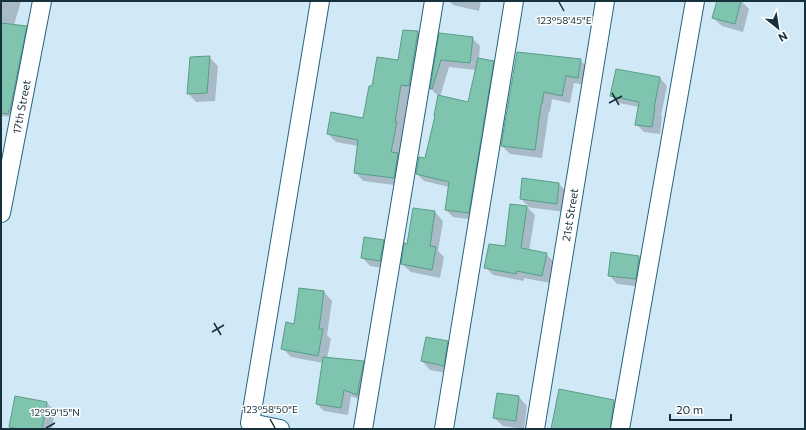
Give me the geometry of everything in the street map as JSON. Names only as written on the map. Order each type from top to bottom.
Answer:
[{"type":"street","name":"17th Street","points":[[1,213],[42,1]]},
{"type":"street","points":[[280,429],[250,423],[320,1]]},
{"type":"street","points":[[363,429],[434,1]]},
{"type":"street","points":[[444,429],[514,1]]},
{"type":"street","name":"21st Street","points":[[535,429],[605,1]]},
{"type":"street","points":[[620,429],[695,1]]},
{"type":"building","points":[[717,1],[741,1],[735,24],[712,18]]},
{"type":"building","points":[[1,23],[27,26],[8,114],[1,113]]},
{"type":"building","points":[[403,30],[418,31],[409,86],[401,85],[395,122],[397,122],[391,152],[398,153],[394,178],[354,173],[358,140],[327,134],[331,112],[363,118],[369,86],[372,86],[377,57],[398,60]]},
{"type":"building","points":[[439,33],[473,37],[470,63],[441,60],[432,89],[430,89]]},
{"type":"building","points":[[517,52],[581,59],[578,78],[566,76],[562,96],[544,92],[535,150],[501,146]]},
{"type":"building","points":[[210,56],[207,93],[187,94],[190,57]]},
{"type":"building","points":[[478,58],[494,61],[469,213],[445,210],[449,182],[416,174],[419,157],[425,158],[435,116],[438,95],[468,102]]},
{"type":"building","points":[[616,69],[660,77],[652,127],[635,125],[639,102],[610,96]]},
{"type":"building","points":[[522,178],[559,183],[557,204],[520,199]]},
{"type":"building","points":[[510,204],[527,206],[521,248],[547,253],[542,276],[517,271],[516,274],[484,268],[489,244],[505,246]]},
{"type":"building","points":[[413,208],[435,211],[430,246],[436,247],[432,270],[401,264],[404,243],[407,244]]},
{"type":"building","points":[[364,237],[384,240],[380,261],[361,258]]},
{"type":"building","points":[[611,252],[639,256],[636,279],[608,276]]},
{"type":"building","points":[[299,288],[324,291],[319,329],[323,329],[318,356],[281,349],[286,322],[294,324]]},
{"type":"building","points":[[426,337],[448,341],[444,366],[421,361]]},
{"type":"building","points":[[323,357],[364,361],[357,395],[344,390],[341,408],[316,404]]},
{"type":"building","points":[[559,389],[614,400],[610,429],[551,429]]},
{"type":"building","points":[[497,393],[519,396],[516,421],[493,418]]},
{"type":"building","points":[[15,396],[47,402],[42,429],[19,429],[9,427]]}]
